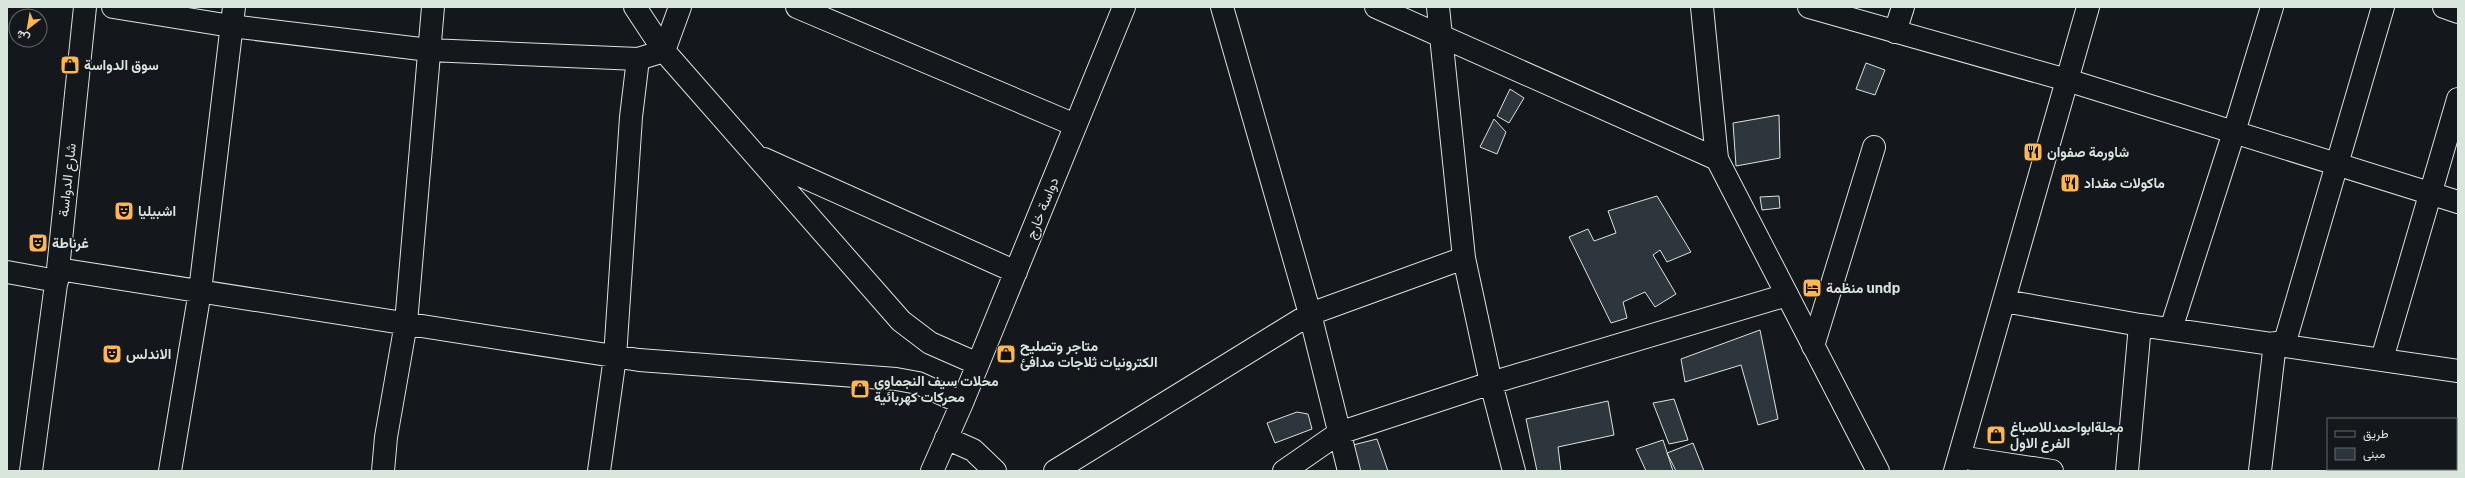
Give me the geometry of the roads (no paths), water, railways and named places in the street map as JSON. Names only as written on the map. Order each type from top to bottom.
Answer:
[{"type":"street","name":"شارع الدواسة","points":[[30,471],[58,275],[85,7]]},
{"type":"street","points":[[113,7],[233,16],[429,50],[638,59],[664,51]]},
{"type":"street","points":[[383,471],[386,437],[406,323],[433,7]]},
{"type":"street","points":[[635,7],[664,51],[901,321],[930,343],[978,364]]},
{"type":"street","points":[[664,51],[680,7]]},
{"type":"street","points":[[798,7],[1075,125]]},
{"type":"street","name":"دواسة خارج","points":[[932,471],[961,406],[1124,7]]},
{"type":"street","points":[[1222,7],[1310,314],[1349,471]]},
{"type":"street","points":[[1376,7],[1717,159]]},
{"type":"street","points":[[1438,7],[1464,258],[1491,383],[1514,471]]},
{"type":"street","points":[[1702,7],[1717,159],[1878,471]]},
{"type":"street","points":[[1809,7],[2067,80],[2458,202]]},
{"type":"street","points":[[1895,32],[1903,7]]},
{"type":"street","points":[[2052,471],[1957,464],[2088,7]]},
{"type":"street","points":[[2171,329],[2272,7]]},
{"type":"street","points":[[2260,471],[2280,344],[2383,7]]},
{"type":"street","points":[[2444,7],[2458,12]]},
{"type":"street","points":[[170,471],[200,291],[233,16]]},
{"type":"street","points":[[599,471],[615,357],[631,117],[638,59]]},
{"type":"street","points":[[2382,359],[2458,99]]},
{"type":"street","points":[[1813,346],[1874,147]]},
{"type":"street","points":[[757,156],[1016,272]]},
{"type":"street","points":[[1055,471],[1310,314],[1464,258]]},
{"type":"street","points":[[7,272],[58,275],[200,291],[639,360],[896,378],[918,383],[961,406]]},
{"type":"street","points":[[1284,471],[1339,433],[1491,383],[1786,295]]},
{"type":"street","points":[[2004,301],[2140,325],[2458,370]]},
{"type":"street","points":[[2127,471],[2140,325]]},
{"type":"street","points":[[946,438],[973,450],[995,471]]},
{"type":"place","name":"سوق الدواسة","points":[[70,65]]},
{"type":"place","name":"شاورمة صفوان","points":[[2033,152]]},
{"type":"place","name":"ماكولات مقداد","points":[[2070,183]]},
{"type":"place","name":"اشبيليا","points":[[124,211]]},
{"type":"place","name":"غرناطة","points":[[38,243]]},
{"type":"place","name":"منظمة undp","points":[[1812,288]]},
{"type":"place","name":"الاندلس","points":[[112,354]]},
{"type":"place","name":"متاجر وتصليح الكترونيات ثلاجات مدافئ","points":[[1006,354]]},
{"type":"place","name":"محلات سيف النجماوي محركات كهربائية","points":[[860,389]]},
{"type":"place","name":"مجلةابواحمدللاصباغ الفرع الاول","points":[[1996,435]]}]
